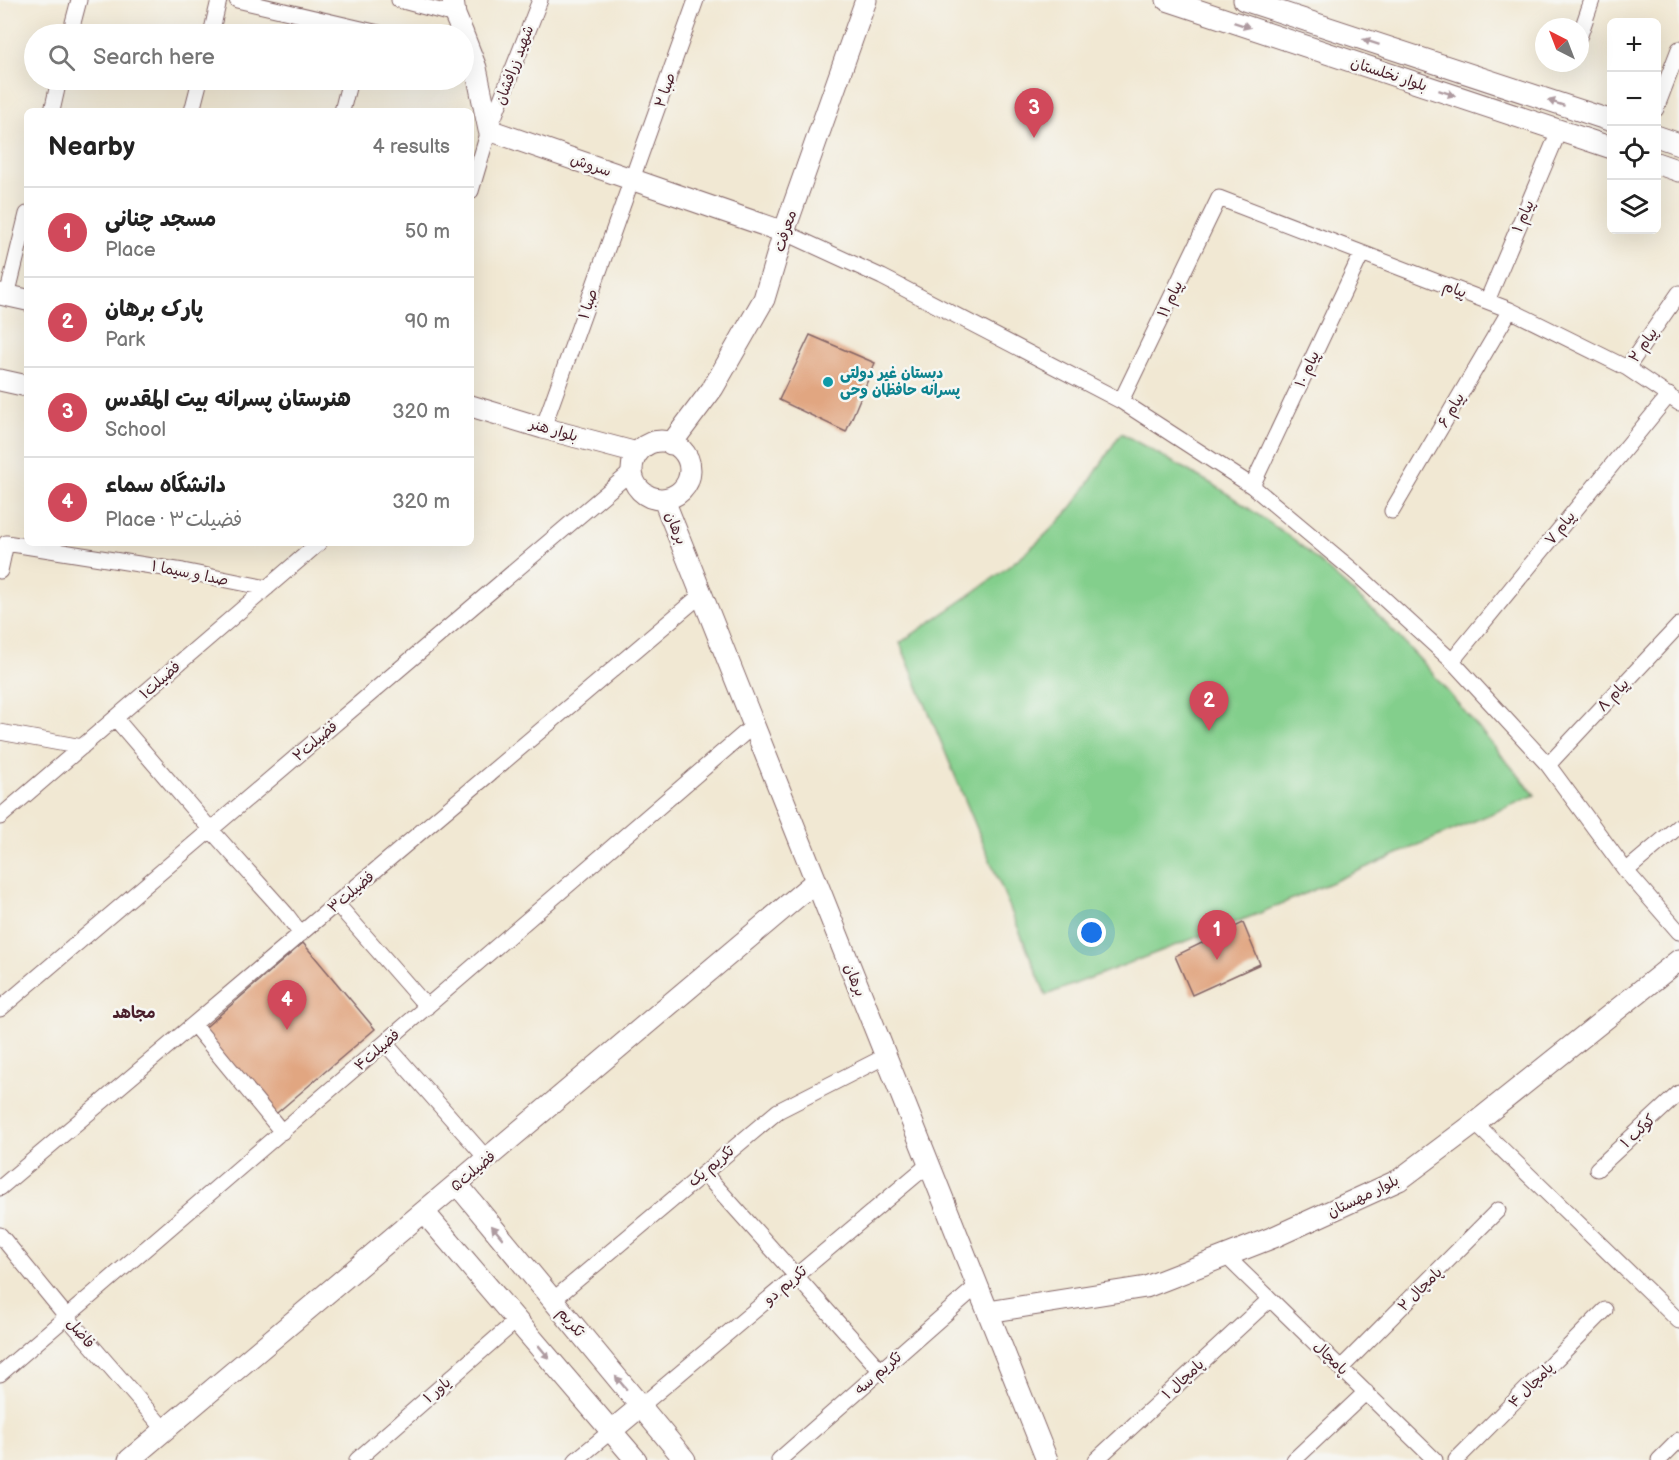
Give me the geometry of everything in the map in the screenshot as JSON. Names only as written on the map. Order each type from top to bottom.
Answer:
[{"type":"street","points":[[72,24],[78,0]]},
{"type":"street","points":[[213,24],[219,0]]},
{"type":"street","points":[[237,0],[331,24]]},
{"type":"street","points":[[399,0],[450,24]]},
{"type":"street","name":"شهید زرافشان","points":[[474,181],[489,130],[540,0]]},
{"type":"street","name":"صبا ۲","points":[[633,180],[696,0]]},
{"type":"street","name":"معرفت","points":[[671,444],[712,388],[764,299],[784,232],[866,0]]},
{"type":"street","name":"بلوار نخلستان","points":[[1167,0],[1607,147]]},
{"type":"street","name":"بلوار نخلستان","points":[[1244,0],[1607,120]]},
{"type":"street","points":[[1586,18],[1592,0]]},
{"type":"street","points":[[1661,96],[1679,49]]},
{"type":"street","points":[[474,64],[489,130]]},
{"type":"street","points":[[53,108],[57,90]]},
{"type":"street","points":[[193,108],[197,90]]},
{"type":"street","points":[[343,108],[347,90]]},
{"type":"street","name":"سروش","points":[[489,130],[784,232]]},
{"type":"street","name":"پیام ۱","points":[[1487,301],[1559,131]]},
{"type":"street","points":[[1661,138],[1679,144]]},
{"type":"street","points":[[1661,166],[1679,171]]},
{"type":"street","name":"صبا ۱","points":[[543,428],[633,180]]},
{"type":"street","name":"پیام","points":[[1219,198],[1510,310],[1627,368],[1674,399]]},
{"type":"street","name":"پیام ۱۱","points":[[1121,401],[1219,198]]},
{"type":"street","points":[[11,296],[24,229]]},
{"type":"street","points":[[784,232],[882,277],[1121,401],[1252,486],[1356,573],[1452,661],[1548,765],[1626,871],[1679,932]]},
{"type":"street","name":"پیام ۱۰","points":[[1252,486],[1362,253]]},
{"type":"street","name":"پیام ۲","points":[[1627,368],[1679,293]]},
{"type":"street","name":"پیام ۶","points":[[1392,511],[1510,310]]},
{"type":"street","points":[[0,380],[24,385]]},
{"type":"street","name":"پیام ۷","points":[[1452,661],[1674,399]]},
{"type":"street","name":"بلوار هنر","points":[[474,407],[543,428],[634,462]]},
{"type":"street","points":[[662,440],[671,444],[680,448],[690,464],[687,483],[674,497],[664,500],[646,496],[638,490],[633,481],[634,462],[649,443],[662,440]]},
{"type":"street","name":"فضیلت۲","points":[[0,1010],[634,462]]},
{"type":"street","name":"برهان","points":[[664,500],[1047,1460]]},
{"type":"street","name":"صدا و سیما ۱","points":[[0,571],[6,543],[24,544]]},
{"type":"street","name":"صدا و سیما ۱","points":[[45,546],[98,550],[267,588]]},
{"type":"street","name":"فضیلت۱","points":[[0,817],[316,546]]},
{"type":"street","name":"فضیلت۳","points":[[0,1188],[702,594]]},
{"type":"street","name":"پیام ۸","points":[[1548,765],[1679,625]]},
{"type":"street","points":[[116,718],[301,934]]},
{"type":"street","name":"فضیلت۴","points":[[0,1374],[754,725]]},
{"type":"street","points":[[0,732],[82,747]]},
{"type":"street","points":[[1626,871],[1679,826]]},
{"type":"street","name":"فضیلت۵","points":[[129,1460],[816,881]]},
{"type":"street","points":[[337,904],[428,1007]]},
{"type":"street","name":"بلوار مهستان","points":[[988,1312],[1146,1287],[1274,1237],[1399,1180],[1679,960]]},
{"type":"street","points":[[194,1025],[282,1132]]},
{"type":"street","points":[[385,1043],[487,1159]]},
{"type":"street","name":"تکریم یک","points":[[553,1300],[778,1111],[886,1056]]},
{"type":"street","name":"کوکب ۱","points":[[1597,1169],[1679,1093]]},
{"type":"street","points":[[1475,1122],[1679,1321]]},
{"type":"street","name":"تکریم دو","points":[[641,1406],[928,1164]]},
{"type":"street","points":[[704,1173],[881,1371]]},
{"type":"street","name":"تکریم","points":[[457,1184],[685,1460]]},
{"type":"street","name":"پامچال ۲","points":[[1341,1368],[1498,1210]]},
{"type":"street","points":[[424,1212],[636,1460]]},
{"type":"street","name":"فاضل","points":[[0,1235],[67,1317],[165,1430]]},
{"type":"street","name":"پامچال","points":[[1226,1256],[1435,1460]]},
{"type":"street","name":"تکریم سه","points":[[779,1460],[977,1286]]},
{"type":"street","name":"پامچال ۱","points":[[1096,1460],[1270,1299]]},
{"type":"street","name":"پامچال ۴","points":[[1456,1460],[1605,1310]]},
{"type":"street","name":"یاور ۱","points":[[357,1460],[517,1320]]},
{"type":"street","points":[[1294,1460],[1366,1392]]},
{"type":"street","points":[[576,1460],[641,1406]]},
{"type":"street","points":[[1659,1460],[1679,1440]]},
{"type":"green space","points":[[1121,433],[1219,488],[1296,541],[1375,612],[1427,667],[1535,795],[1260,913],[1046,995],[900,643],[1011,565],[1052,529],[1077,500]]},
{"type":"building","name":"دبستان غیر دولتی پسرانه حافظان وحی","points":[[810,335],[875,363],[846,432],[779,400]]},
{"type":"building","points":[[1243,923],[1260,964],[1192,995],[1175,956]]},
{"type":"building","points":[[303,943],[375,1029],[271,1118],[200,1032]]},
{"type":"place","name":"هنرستان پسرانه بیت المقدس","points":[[1034,138]]},
{"type":"place","name":"دبستان غیر دولتی پسرانه حافظان وحی","points":[[828,382]]},
{"type":"place","name":"پارک برهان","points":[[1209,731]]},
{"type":"place","name":"مسجد چنانی","points":[[1217,960]]},
{"type":"place","name":"دانشگاه سماء","points":[[287,1030]]},
{"type":"district","name":"مجاهد","points":[[134,1012]]}]
